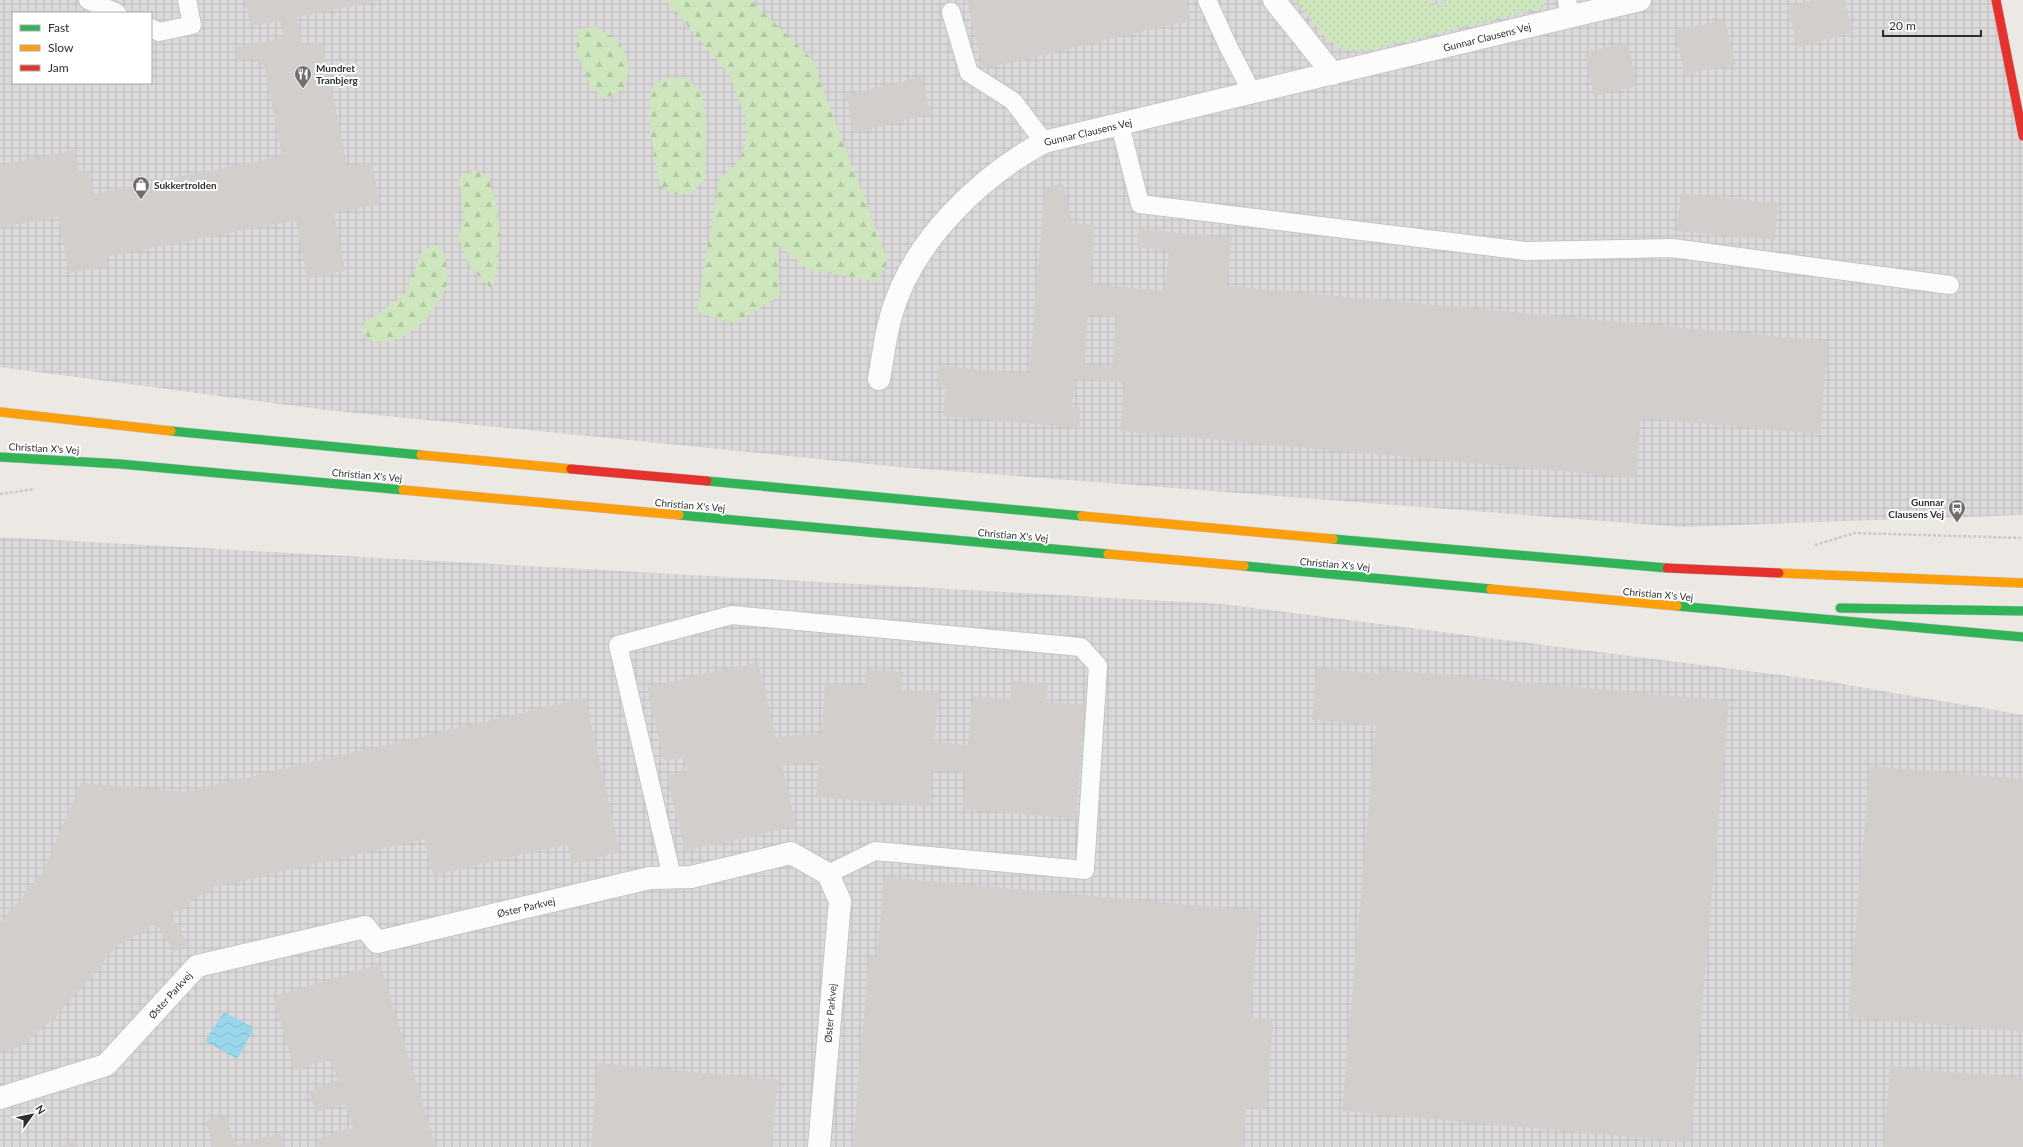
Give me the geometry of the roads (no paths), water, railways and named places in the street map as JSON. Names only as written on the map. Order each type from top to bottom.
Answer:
[{"type":"main road","points":[[1996,0],[2023,136]]},
{"type":"main road","points":[[0,412],[286,443],[1655,568],[2023,583]]},
{"type":"main road","name":"Christian X's Vej","points":[[0,457],[136,465],[2023,638]]},
{"type":"main road","points":[[1653,604],[1795,607]]},
{"type":"main road","points":[[1834,608],[2023,611]]},
{"type":"street","points":[[1274,0],[1333,74]]},
{"type":"street","name":"Gunnar Clausens Vej","points":[[879,379],[891,316],[906,276],[933,236],[964,199],[1024,153],[1044,142],[1333,74],[1569,8],[1640,0]]},
{"type":"street","name":"Øster Parkvej","points":[[0,1098],[106,1065],[197,966],[365,927],[377,942],[650,878],[691,877],[792,853],[828,874],[840,901],[819,1147]]},
{"type":"lane","points":[[88,0],[115,12]]},
{"type":"lane","points":[[152,28],[159,32],[192,25],[188,0]]},
{"type":"lane","points":[[1207,0],[1252,93]]},
{"type":"lane","points":[[951,12],[969,73],[1013,101],[1044,142]]},
{"type":"lane","points":[[1120,125],[1140,204],[1526,251],[1672,248],[1950,285]]},
{"type":"lane","points":[[672,877],[618,645],[732,615],[1080,647],[1098,666],[1085,870],[875,851],[828,874]]},
{"type":"water","points":[[224,1012],[254,1028],[237,1059],[205,1041]]},
{"type":"place","name":"Mundret Tranbjerg","points":[[303,89]]},
{"type":"place","name":"Sukkertrolden","points":[[141,200]]},
{"type":"place","name":"Gunnar Clausens Vej","points":[[1957,523]]}]
